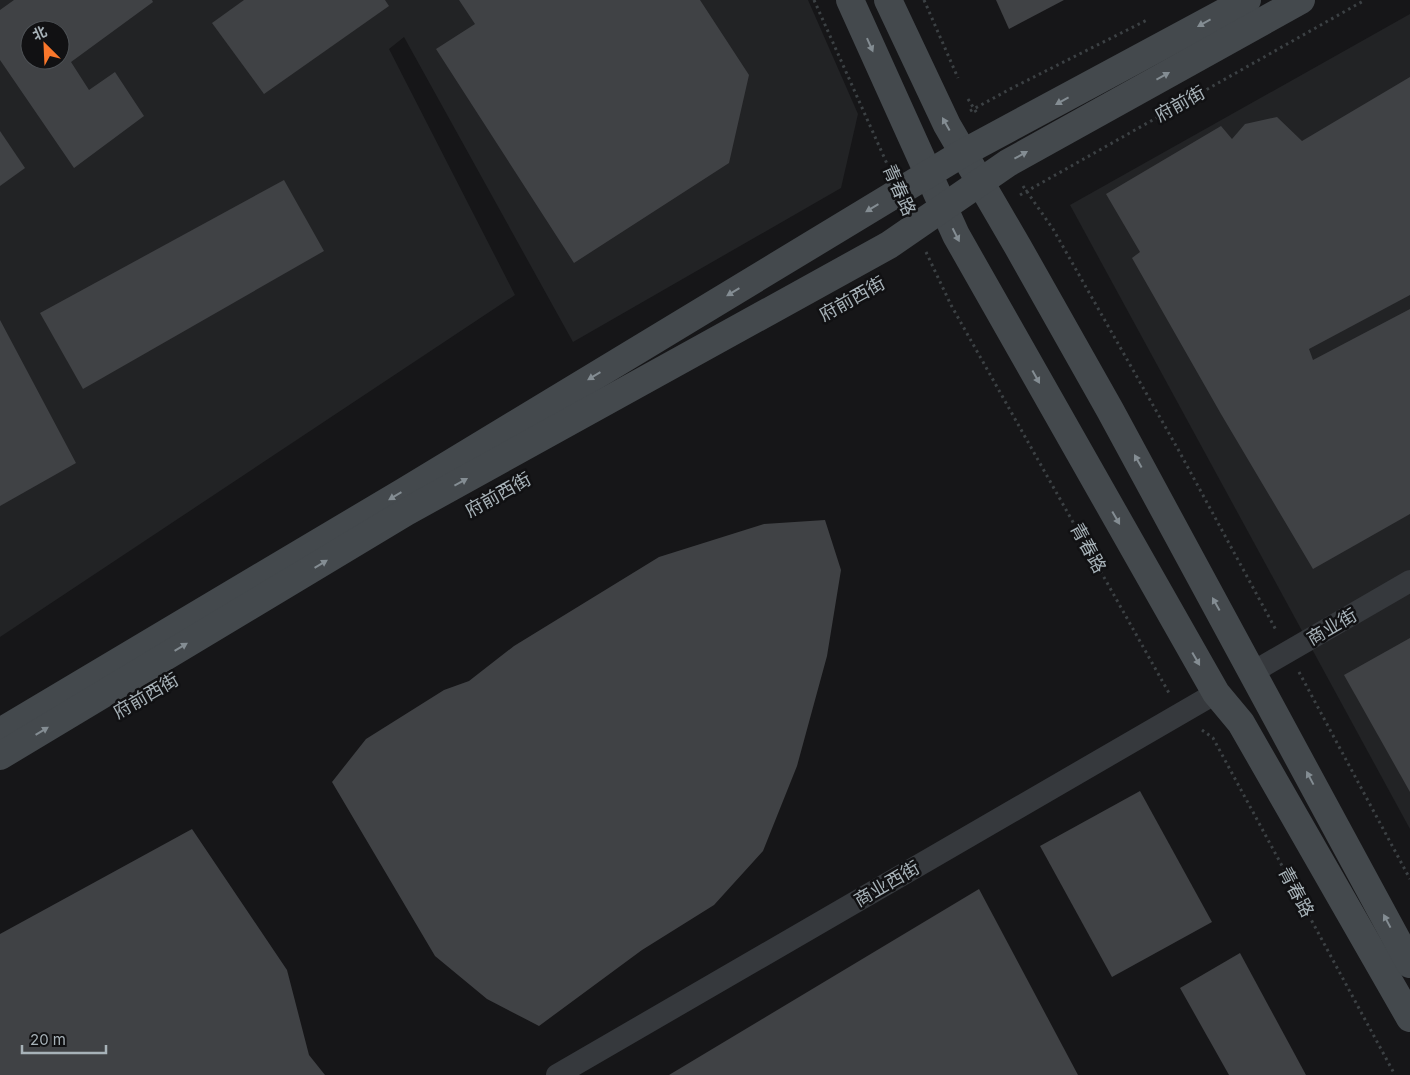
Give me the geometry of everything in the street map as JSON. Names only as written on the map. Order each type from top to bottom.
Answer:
[{"type":"main road","name":"青春路","points":[[850,0],[956,235],[1216,693],[1241,724],[1410,1018]]},
{"type":"main road","points":[[888,0],[947,126],[1110,410],[1410,964]]},
{"type":"main road","points":[[0,732],[405,491],[963,153],[1247,0]]},
{"type":"main road","name":"府前街","points":[[944,207],[1008,162],[1301,0]]},
{"type":"main road","name":"府前西街","points":[[0,756],[406,512],[889,245],[944,207]]},
{"type":"street","name":"商业街","points":[[1253,672],[1410,581]]},
{"type":"street","name":"商业西街","points":[[557,1075],[1216,693]]},
{"type":"path","name":"青春路","points":[[814,0],[900,191]]},
{"type":"path","points":[[924,0],[961,85]]},
{"type":"path","name":"府前街","points":[[996,210],[1365,0]]},
{"type":"path","points":[[947,126],[974,109],[1150,18]]},
{"type":"path","points":[[965,93],[993,138]]},
{"type":"path","points":[[1008,162],[1053,229],[1174,443],[1289,652],[1410,879]]},
{"type":"path","name":"青春路","points":[[915,226],[926,254],[951,305],[1181,714],[1213,738],[1395,1075]]},
{"type":"path","points":[[921,258],[956,235]]},
{"type":"shaded area","points":[[0,0],[808,0],[858,114],[841,188],[573,342],[404,37],[389,49],[515,295],[0,637]]},
{"type":"shaded area","points":[[1410,14],[1410,829],[1070,205]]},
{"type":"building","points":[[14,0],[152,0],[153,2],[71,62],[89,90],[115,72],[144,116],[74,168],[0,60],[0,10]]},
{"type":"building","points":[[244,0],[385,0],[389,6],[264,94],[212,23]]},
{"type":"building","points":[[459,0],[700,0],[749,75],[729,163],[574,263],[436,49],[475,24]]},
{"type":"building","points":[[996,0],[1064,0],[1009,29]]},
{"type":"building","points":[[1410,77],[1410,295],[1309,349],[1313,360],[1410,309],[1410,514],[1313,569],[1221,414],[1132,258],[1140,252],[1106,194],[1221,126],[1232,139],[1245,124],[1277,117],[1302,141]]},
{"type":"building","points":[[0,131],[25,168],[0,186]]},
{"type":"building","points":[[284,180],[324,251],[83,389],[40,313]]},
{"type":"building","points":[[0,320],[76,463],[0,506]]},
{"type":"building","points":[[825,520],[841,570],[827,656],[797,766],[763,851],[714,905],[642,950],[539,1026],[487,999],[435,956],[332,782],[366,739],[444,690],[469,681],[514,646],[659,557],[764,524]]},
{"type":"building","points":[[1410,638],[1410,792],[1344,675]]},
{"type":"building","points":[[1140,791],[1212,922],[1112,977],[1040,846]]},
{"type":"building","points":[[192,829],[287,970],[309,1055],[325,1075],[0,1075],[0,934]]},
{"type":"building","points":[[979,889],[1078,1075],[669,1075]]},
{"type":"building","points":[[1240,953],[1306,1075],[1229,1075],[1180,988]]}]
